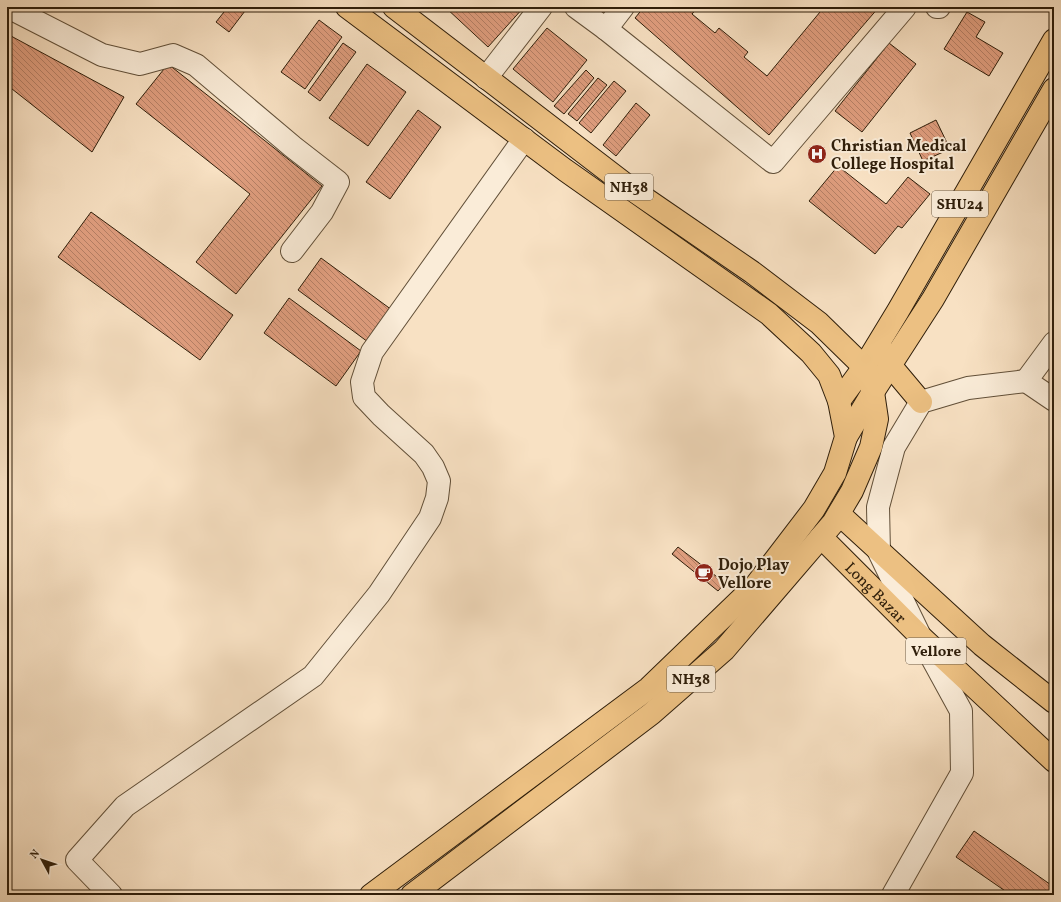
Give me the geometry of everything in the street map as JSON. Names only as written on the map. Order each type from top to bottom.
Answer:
[{"type":"main road","name":"NH38","points":[[347,7],[524,139],[769,314],[811,353],[829,375],[839,402],[846,437],[835,473],[814,509],[784,550],[756,585],[745,596],[649,688],[371,895]]},
{"type":"main road","name":"NH38","points":[[394,7],[634,191],[752,272],[812,318],[864,367],[873,392],[877,419],[871,447],[852,491],[839,514],[724,650],[651,714],[412,895]]},
{"type":"main road","name":"SHU24","points":[[839,402],[879,343],[1054,40]]},
{"type":"main road","name":"SHU24","points":[[846,437],[933,299],[1054,89]]},
{"type":"main road","points":[[879,343],[890,365],[921,402]]},
{"type":"main road","points":[[839,514],[982,645],[1054,702]]},
{"type":"main road","name":"Long Bazar","points":[[821,537],[920,636],[1054,761]]},
{"type":"street","points":[[8,7],[102,55],[140,64],[173,55],[196,65],[293,147],[338,182],[322,212],[292,251]]},
{"type":"street","points":[[486,78],[541,7]]},
{"type":"street","points":[[576,7],[606,29],[773,162],[905,7]]},
{"type":"street","points":[[606,29],[623,7]]},
{"type":"street","points":[[111,895],[77,860],[125,806],[313,676],[378,594],[430,518],[437,498],[439,481],[433,467],[424,454],[381,415],[364,397],[362,382],[372,352],[524,139]]},
{"type":"street","points":[[1026,381],[1054,343]]},
{"type":"street","points":[[893,895],[962,773],[961,711],[920,636],[879,552],[878,507],[894,447],[921,402],[968,388],[1026,381],[1054,400]]},
{"type":"building","points":[[228,7],[248,7],[229,32],[216,22]]},
{"type":"building","points":[[445,7],[524,7],[488,47]]},
{"type":"building","points":[[591,7],[606,7],[600,15]]},
{"type":"building","points":[[644,7],[698,7],[692,14],[715,33],[719,28],[748,52],[744,57],[767,76],[820,12],[814,7],[879,7],[769,135],[635,18]]},
{"type":"building","points":[[967,12],[985,22],[976,37],[1003,53],[989,76],[944,49]]},
{"type":"building","points":[[319,20],[342,37],[305,89],[281,72]]},
{"type":"building","points":[[547,28],[587,60],[553,102],[513,69]]},
{"type":"building","points":[[11,36],[124,97],[92,152],[7,85],[7,42]]},
{"type":"building","points":[[343,43],[356,52],[320,101],[308,92]]},
{"type":"building","points":[[889,43],[916,64],[862,132],[835,111]]},
{"type":"building","points":[[168,64],[322,186],[236,294],[196,262],[250,194],[136,104]]},
{"type":"building","points":[[367,64],[406,92],[368,146],[329,118]]},
{"type":"building","points":[[586,70],[594,78],[564,114],[554,106]]},
{"type":"building","points":[[598,78],[607,85],[577,121],[568,114]]},
{"type":"building","points":[[614,81],[626,91],[591,133],[579,123]]},
{"type":"building","points":[[636,103],[650,115],[616,156],[603,145]]},
{"type":"building","points":[[418,110],[441,127],[390,199],[366,182]]},
{"type":"building","points":[[936,120],[950,149],[923,161],[910,133]]},
{"type":"building","points":[[838,166],[886,204],[908,177],[930,194],[902,228],[898,226],[875,254],[809,201]]},
{"type":"building","points":[[91,212],[233,315],[200,360],[58,257]]},
{"type":"building","points":[[321,258],[392,310],[368,342],[298,290]]},
{"type":"building","points":[[289,298],[361,351],[336,386],[264,333]]},
{"type":"building","name":"Dojo Play Vellore","points":[[678,547],[725,583],[718,591],[672,554]]},
{"type":"building","points":[[974,831],[1054,887],[1054,895],[1011,895],[956,857]]},
{"type":"place","name":"Christian Medical College Hospital","points":[[817,154]]},
{"type":"place","name":"Dojo Play Vellore","points":[[704,573]]}]
